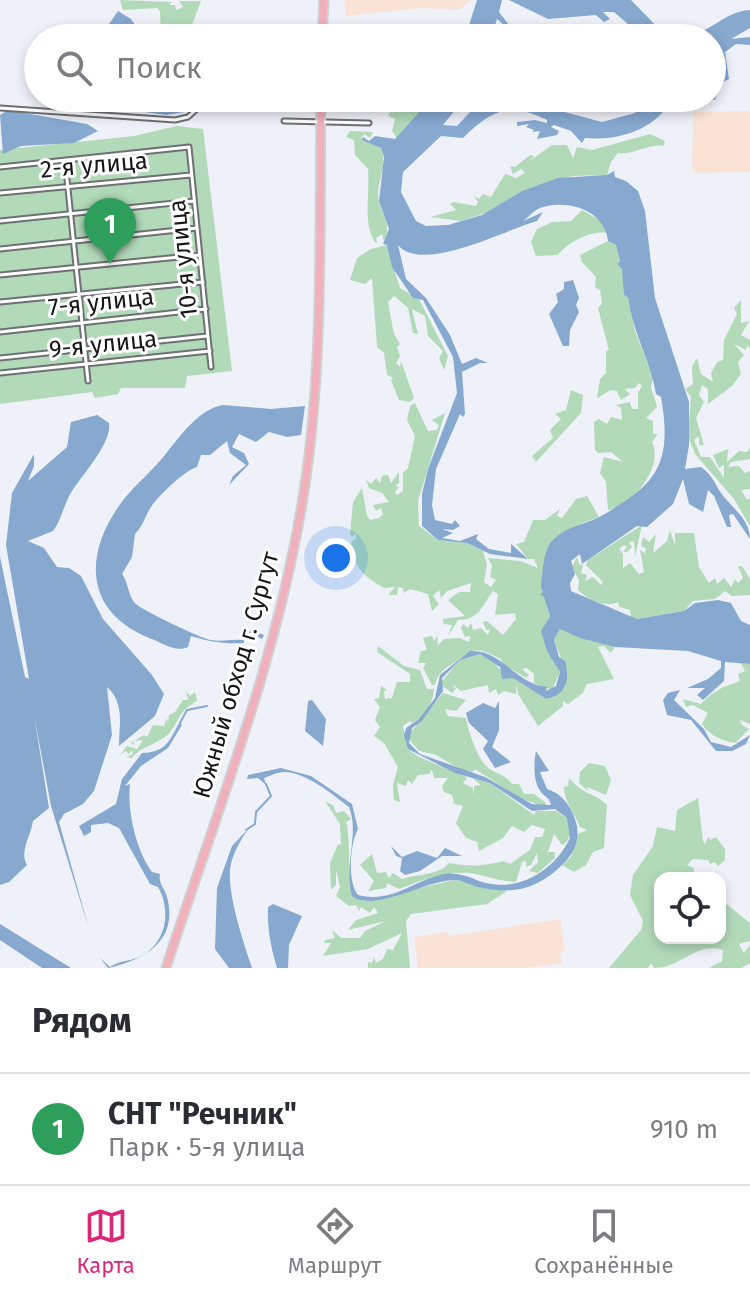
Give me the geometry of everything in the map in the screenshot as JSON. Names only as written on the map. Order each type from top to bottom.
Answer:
[{"type":"highway","points":[[326,0],[327,24]]},
{"type":"highway","points":[[325,24],[326,0]]},
{"type":"highway","name":"Южный обход г. Сургут","points":[[168,968],[271,641],[298,526],[315,371],[322,112]]},
{"type":"street","points":[[0,108],[24,110]]},
{"type":"street","points":[[58,112],[175,120],[188,117],[194,112]]},
{"type":"street","points":[[284,121],[369,123]]},
{"type":"street","name":"10-я улица","points":[[65,160],[189,147],[211,367]]},
{"type":"street","points":[[0,167],[65,160],[88,381]]},
{"type":"street","name":"2-я улица","points":[[0,193],[192,175]]},
{"type":"street","points":[[0,221],[194,201]]},
{"type":"street","points":[[0,249],[197,228]]},
{"type":"street","points":[[0,275],[200,254]]},
{"type":"street","points":[[0,302],[203,282]]},
{"type":"street","name":"7-я улица","points":[[0,332],[206,309]]},
{"type":"street","points":[[0,358],[209,336]]},
{"type":"street","name":"9-я улица","points":[[0,373],[210,351]]},
{"type":"shaded area","points":[[344,0],[471,0],[460,10],[421,8],[346,16]]},
{"type":"shaded area","points":[[750,111],[750,172],[696,173],[692,169],[693,112]]},
{"type":"shaded area","points":[[560,919],[565,951],[560,952],[562,963],[528,968],[418,968],[414,937],[448,932],[449,936]]},
{"type":"green space","points":[[120,0],[172,2],[169,5],[175,5],[176,10],[183,7],[179,1],[201,1],[192,24],[160,24],[157,8],[123,10]]},
{"type":"green space","points":[[390,112],[420,112],[397,138],[392,131],[395,119],[388,116]]},
{"type":"green space","points":[[177,126],[203,129],[232,371],[187,376],[185,388],[121,388],[118,394],[95,398],[92,392],[0,404],[0,150],[134,136]]},
{"type":"green space","points":[[350,131],[373,132],[370,138],[365,134],[361,138],[381,148],[383,154],[378,193],[387,235],[384,241],[382,234],[376,238],[377,244],[368,220],[368,169],[355,155],[354,140],[346,137]]},
{"type":"green space","points":[[650,134],[665,141],[664,146],[618,153],[607,175],[573,176],[522,191],[491,211],[461,221],[430,217],[456,210],[450,204],[454,202],[476,206],[478,202],[474,196],[479,199],[483,194],[491,197],[505,174],[516,178],[525,173],[521,169],[513,174],[510,166],[515,167],[530,155],[534,156],[531,160],[552,145],[567,145],[573,158],[577,147],[592,150]]},
{"type":"green space","points":[[582,210],[603,222],[608,233],[594,233],[580,238],[558,255],[536,256],[531,242],[537,229],[552,222],[571,221]]},
{"type":"green space","points":[[608,241],[616,245],[620,261],[617,264],[622,269],[635,331],[653,377],[651,387],[657,407],[646,418],[653,421],[653,434],[658,434],[652,442],[654,461],[645,483],[628,501],[608,510],[606,482],[600,473],[604,457],[623,462],[611,452],[598,453],[595,450],[594,422],[599,419],[607,424],[611,417],[622,420],[621,408],[616,405],[630,402],[632,409],[638,409],[638,393],[642,386],[639,383],[635,388],[625,389],[630,394],[621,400],[617,391],[611,390],[597,398],[600,379],[606,373],[606,351],[609,350],[598,308],[602,304],[600,290],[595,287],[596,277],[582,262],[580,255]]},
{"type":"green space","points":[[387,245],[400,288],[419,299],[448,356],[444,370],[439,358],[443,351],[428,336],[425,316],[412,309],[418,334],[413,333],[408,308],[394,296],[388,302],[394,334],[400,344],[397,347],[400,356],[396,363],[400,367],[401,361],[414,398],[410,402],[399,400],[391,380],[393,378],[387,375],[384,353],[377,347],[372,278],[365,284],[350,280],[357,258],[371,249]]},
{"type":"green space","points":[[741,300],[741,323],[749,321],[741,335],[750,340],[750,349],[747,345],[746,350],[734,344],[744,355],[738,362],[741,374],[732,386],[708,404],[708,389],[702,385],[699,395],[704,402],[696,418],[704,445],[699,445],[699,436],[694,440],[701,457],[710,457],[724,478],[724,465],[719,468],[713,455],[728,449],[727,462],[739,451],[747,452],[750,448],[750,459],[731,462],[728,467],[739,466],[745,473],[750,471],[750,489],[741,490],[747,500],[750,498],[750,526],[734,499],[695,454],[688,436],[691,397],[685,389],[693,384],[692,367],[697,358],[701,374],[713,382],[711,373],[717,362],[723,360],[724,340],[737,314],[734,308]]},
{"type":"green space","points":[[571,390],[583,395],[581,413],[536,462],[532,456],[553,438],[550,430],[561,419],[555,414],[566,410]]},
{"type":"green space","points":[[415,403],[428,431],[437,430],[439,425],[432,420],[445,413],[418,501],[419,526],[438,540],[467,543],[483,551],[487,565],[484,582],[491,587],[496,580],[490,577],[492,565],[488,558],[520,561],[538,568],[534,559],[528,559],[516,544],[524,542],[533,520],[545,520],[560,509],[557,516],[562,518],[576,499],[587,496],[599,517],[566,532],[555,542],[544,565],[545,597],[550,616],[544,638],[560,672],[552,690],[534,683],[534,674],[527,668],[522,669],[529,675],[526,678],[503,664],[501,659],[477,650],[442,671],[435,685],[432,685],[423,668],[426,663],[418,663],[421,651],[427,650],[423,638],[432,636],[434,641],[437,636],[438,645],[444,639],[459,638],[469,642],[470,636],[465,637],[461,628],[463,624],[468,628],[471,623],[473,630],[481,628],[488,635],[490,629],[486,630],[483,622],[487,621],[503,635],[516,619],[515,613],[495,615],[498,594],[493,591],[480,611],[458,620],[448,636],[452,625],[444,624],[443,619],[465,616],[448,600],[459,592],[470,592],[471,583],[447,591],[441,598],[439,590],[433,596],[439,604],[432,611],[428,594],[410,589],[404,593],[403,588],[398,587],[397,595],[388,595],[395,587],[384,588],[365,575],[356,563],[350,544],[356,538],[356,534],[352,537],[350,534],[353,502],[362,488],[370,520],[383,514],[381,508],[376,511],[373,505],[389,502],[382,493],[369,488],[366,480],[371,484],[376,478],[380,483],[382,476],[388,475],[391,483],[399,472],[399,483],[395,486],[399,487],[395,492],[397,495],[403,491],[403,473],[408,468],[415,436],[407,420],[410,406]]},
{"type":"green space","points":[[642,525],[635,557],[634,541],[629,542],[632,547],[627,552],[623,552],[627,547],[624,545],[619,549],[623,554],[623,568],[630,563],[639,574],[644,572],[640,550],[645,553],[646,548],[641,546],[643,537],[649,542],[656,534],[653,553],[667,541],[670,530],[675,545],[675,533],[694,533],[699,567],[709,583],[715,578],[717,584],[724,578],[731,587],[735,579],[738,583],[743,578],[738,566],[742,566],[750,579],[750,595],[732,596],[725,591],[715,599],[693,601],[684,611],[637,619],[631,618],[630,610],[619,607],[618,602],[598,602],[578,590],[579,580],[572,567],[577,557],[579,564],[583,565],[581,573],[587,575],[585,581],[593,577],[601,585],[603,582],[586,565],[588,560]]},
{"type":"green space","points":[[560,628],[615,647],[611,653],[604,646],[598,647],[614,679],[587,684],[583,693],[568,704],[563,701],[563,706],[538,726],[518,694],[516,684],[516,694],[504,691],[498,695],[496,689],[489,693],[488,685],[461,691],[452,684],[456,689],[452,693],[440,684],[459,660],[480,654],[495,663],[505,677],[513,678],[546,699],[565,688],[564,669],[554,639]]},
{"type":"green space","points":[[378,646],[404,666],[420,670],[427,689],[434,689],[424,714],[411,723],[409,717],[410,721],[403,726],[408,749],[467,778],[463,783],[473,788],[474,796],[474,786],[481,785],[472,778],[490,783],[534,815],[536,811],[556,811],[567,818],[570,829],[568,840],[562,845],[554,834],[548,852],[555,852],[555,858],[538,873],[529,871],[538,862],[537,853],[531,865],[526,867],[526,861],[522,862],[516,882],[452,873],[399,889],[387,883],[386,888],[368,891],[374,881],[360,865],[372,854],[377,873],[386,872],[389,878],[393,873],[402,879],[433,872],[449,863],[477,865],[503,861],[510,864],[530,850],[535,837],[542,837],[545,829],[532,825],[524,832],[512,826],[503,838],[479,851],[477,842],[466,838],[456,823],[463,806],[454,804],[452,795],[444,792],[442,786],[448,778],[434,778],[432,770],[429,774],[418,775],[412,784],[408,780],[406,786],[397,783],[400,802],[394,800],[393,785],[398,767],[384,743],[374,736],[380,727],[375,720],[380,707],[374,699],[379,698],[381,686],[387,690],[384,691],[385,699],[392,698],[397,682],[410,682],[410,674],[377,652]]},
{"type":"green space","points":[[741,663],[750,664],[750,724],[740,720],[749,729],[735,743],[708,731],[702,724],[708,713],[693,705],[686,707],[683,699],[701,704],[710,695],[740,681],[738,674],[745,671]]},
{"type":"green space","points":[[186,691],[190,696],[195,692],[197,701],[183,712],[167,735],[132,758],[126,757],[133,754],[132,750],[129,754],[126,751],[120,755],[127,746],[137,749],[143,740],[134,741],[144,735],[147,737],[153,725],[164,726],[167,718],[168,724],[169,715],[183,700],[188,700]]},
{"type":"green space","points":[[443,693],[466,700],[456,711],[445,709],[448,716],[466,718],[473,744],[486,766],[512,784],[519,784],[524,794],[534,794],[546,803],[544,807],[518,797],[475,769],[471,773],[436,755],[418,750],[408,738],[410,733]]},
{"type":"green space","points":[[589,763],[605,766],[611,780],[606,795],[587,787],[588,791],[579,783],[580,772]]},
{"type":"green space","points":[[569,778],[607,805],[604,848],[593,852],[586,865],[574,872],[562,865],[571,857],[578,834],[587,830],[580,827],[566,797],[564,787],[568,786]]},
{"type":"green space","points":[[698,798],[703,841],[705,844],[709,836],[710,840],[716,837],[725,849],[725,860],[718,866],[715,862],[710,864],[708,860],[693,859],[687,865],[694,868],[694,872],[654,872],[654,944],[726,944],[726,904],[750,923],[750,941],[739,944],[744,953],[750,945],[750,963],[741,968],[709,968],[722,961],[723,950],[714,948],[664,967],[654,968],[651,963],[648,968],[609,968],[641,930],[643,921],[630,895],[633,875],[653,846],[657,827],[675,831],[677,810]]},
{"type":"green space","points":[[325,801],[334,806],[336,813],[344,811],[351,819],[346,822],[350,889],[364,901],[454,880],[507,891],[487,904],[411,914],[406,921],[410,968],[368,968],[368,962],[372,963],[374,957],[376,963],[383,959],[387,949],[393,950],[402,933],[368,949],[323,956],[331,943],[324,943],[325,940],[335,938],[332,930],[341,938],[360,938],[365,931],[386,921],[348,930],[356,920],[378,913],[374,907],[370,913],[361,907],[359,911],[356,905],[349,906],[336,896],[340,887],[336,870],[336,885],[331,890],[330,863],[338,844],[341,845],[340,824]]},
{"type":"water","points":[[477,0],[502,0],[499,12],[508,24],[497,19],[495,24],[469,24]]},
{"type":"water","points":[[509,0],[631,0],[654,24],[628,24],[614,12],[603,12],[610,19],[604,22],[596,15],[548,19]]},
{"type":"water","points":[[750,10],[750,28],[731,39],[750,37],[750,45],[736,44],[726,51],[726,24],[716,24]]},
{"type":"water","points":[[118,11],[134,24],[109,24]]},
{"type":"water","points":[[8,110],[87,124],[98,131],[74,143],[21,146],[3,154],[0,115]]},
{"type":"water","points":[[145,112],[184,112],[166,115]]},
{"type":"water","points":[[419,112],[454,112],[443,125],[457,126],[470,112],[500,112],[484,120],[463,138],[441,136],[403,172],[401,192],[416,221],[426,226],[448,225],[482,215],[522,191],[558,178],[607,175],[614,171],[615,177],[638,191],[645,211],[655,298],[689,402],[689,445],[685,469],[701,467],[709,474],[745,521],[750,539],[733,514],[729,515],[731,527],[727,527],[714,496],[708,490],[703,512],[689,504],[683,479],[673,504],[647,527],[637,526],[582,564],[580,554],[571,561],[575,574],[570,583],[571,591],[637,619],[684,611],[695,603],[718,600],[731,603],[741,621],[750,625],[750,664],[725,662],[724,681],[703,700],[697,695],[705,688],[687,688],[708,679],[721,668],[721,661],[688,651],[615,647],[560,629],[554,639],[559,657],[565,661],[567,680],[559,694],[546,699],[513,678],[502,679],[500,667],[480,654],[460,660],[442,678],[443,691],[422,721],[412,728],[409,743],[420,754],[485,777],[532,804],[551,805],[537,785],[534,769],[536,751],[549,771],[540,772],[547,789],[561,797],[573,814],[578,831],[574,848],[554,872],[524,888],[490,889],[454,880],[373,901],[352,896],[349,874],[353,828],[349,807],[318,785],[292,773],[264,778],[266,785],[258,778],[247,779],[248,775],[281,768],[311,776],[352,804],[358,829],[351,872],[358,895],[393,894],[449,874],[507,885],[544,870],[570,838],[567,818],[555,809],[532,811],[490,783],[455,773],[408,749],[404,735],[406,728],[419,719],[435,698],[440,675],[470,651],[491,655],[526,680],[547,687],[546,691],[556,686],[560,672],[547,651],[541,631],[550,616],[544,597],[540,594],[543,592],[542,572],[548,547],[559,535],[620,505],[647,483],[662,456],[664,440],[661,397],[656,394],[628,297],[624,295],[616,245],[608,241],[605,230],[591,214],[571,206],[548,206],[536,210],[523,221],[543,212],[537,221],[444,253],[410,253],[398,245],[406,279],[426,298],[450,335],[462,364],[476,358],[488,363],[480,363],[462,372],[465,414],[463,417],[460,414],[436,469],[432,505],[435,520],[452,524],[455,520],[460,526],[453,530],[442,529],[453,533],[442,538],[460,541],[478,534],[476,539],[489,549],[511,553],[511,544],[528,559],[490,554],[467,543],[438,540],[422,526],[422,494],[428,469],[457,393],[453,357],[423,300],[413,298],[392,267],[387,245],[383,244],[389,229],[379,201],[384,157],[381,148],[362,140],[363,137],[369,141],[375,136],[395,139]]},
{"type":"water","points":[[527,112],[564,112],[602,122],[636,112],[662,112],[647,126],[635,131],[610,138],[585,138],[582,143],[571,131],[554,125],[551,127],[559,131],[557,135],[537,139],[540,131],[532,132],[534,130],[526,127],[529,124],[517,126],[517,122],[535,120],[547,123]]},
{"type":"water","points":[[573,280],[579,298],[576,305],[579,312],[570,330],[569,346],[563,346],[549,314],[558,302],[556,294],[564,289],[564,282]]},
{"type":"water","points":[[223,405],[271,409],[305,406],[301,435],[287,437],[269,432],[256,442],[239,434],[232,447],[244,453],[249,464],[229,485],[233,476],[246,465],[230,453],[227,441],[210,455],[201,455],[197,467],[172,484],[151,507],[135,534],[132,557],[122,574],[134,602],[183,629],[211,640],[244,638],[244,643],[230,643],[211,641],[191,636],[188,647],[173,648],[127,626],[111,612],[101,596],[96,578],[96,559],[101,539],[124,499],[191,424],[206,412]]},
{"type":"water","points":[[97,415],[109,423],[102,449],[72,491],[53,531],[28,541],[44,548],[57,567],[69,568],[81,576],[103,619],[152,675],[164,694],[155,716],[119,746],[119,707],[107,687],[112,735],[94,791],[83,804],[64,814],[59,822],[89,929],[51,806],[34,715],[49,808],[33,821],[25,849],[27,865],[9,882],[0,885],[0,557],[25,677],[29,679],[6,545],[12,493],[34,454],[34,466],[28,481],[67,447],[71,422]]},
{"type":"water","points":[[251,630],[264,635],[262,639],[250,633],[246,636]]},
{"type":"water","points":[[680,690],[674,700],[704,729],[711,742],[731,747],[750,735],[746,744],[732,751],[716,751],[691,720],[667,715],[663,700],[668,693]]},
{"type":"water","points":[[312,700],[326,719],[323,746],[305,731],[308,701]]},
{"type":"water","points":[[499,701],[499,730],[492,747],[511,762],[495,768],[483,749],[488,741],[469,723],[466,713],[483,703],[495,708]]},
{"type":"water","points":[[179,723],[182,725],[168,748],[141,766],[125,786],[130,784],[131,818],[141,853],[152,872],[160,874],[167,897],[168,926],[163,937],[149,951],[161,936],[164,926],[165,906],[158,887],[150,884],[119,828],[108,823],[91,825],[91,832],[84,836],[79,826],[116,804],[122,779],[142,753],[156,751],[166,745]]},
{"type":"water","points":[[248,829],[233,859],[230,880],[237,919],[252,968],[229,968],[215,949],[217,888],[232,846]]},
{"type":"water","points":[[391,846],[402,857],[417,851],[437,858],[445,848],[462,856],[442,856],[420,871],[405,875],[400,871],[402,858],[396,856]]},
{"type":"water","points":[[273,904],[302,916],[289,945],[288,968],[277,968],[273,953],[268,907]]},
{"type":"water","points":[[0,924],[71,968],[42,968],[0,940]]},
{"type":"water","points":[[146,953],[134,960],[108,968],[100,958],[110,967]]},
{"type":"waterway","points":[[180,723],[187,710],[207,706]]},
{"type":"waterway","points":[[246,830],[255,824],[256,812],[271,796],[266,784]]},
{"type":"place","name":"СНТ \"Речник\"","points":[[110,264]]}]
